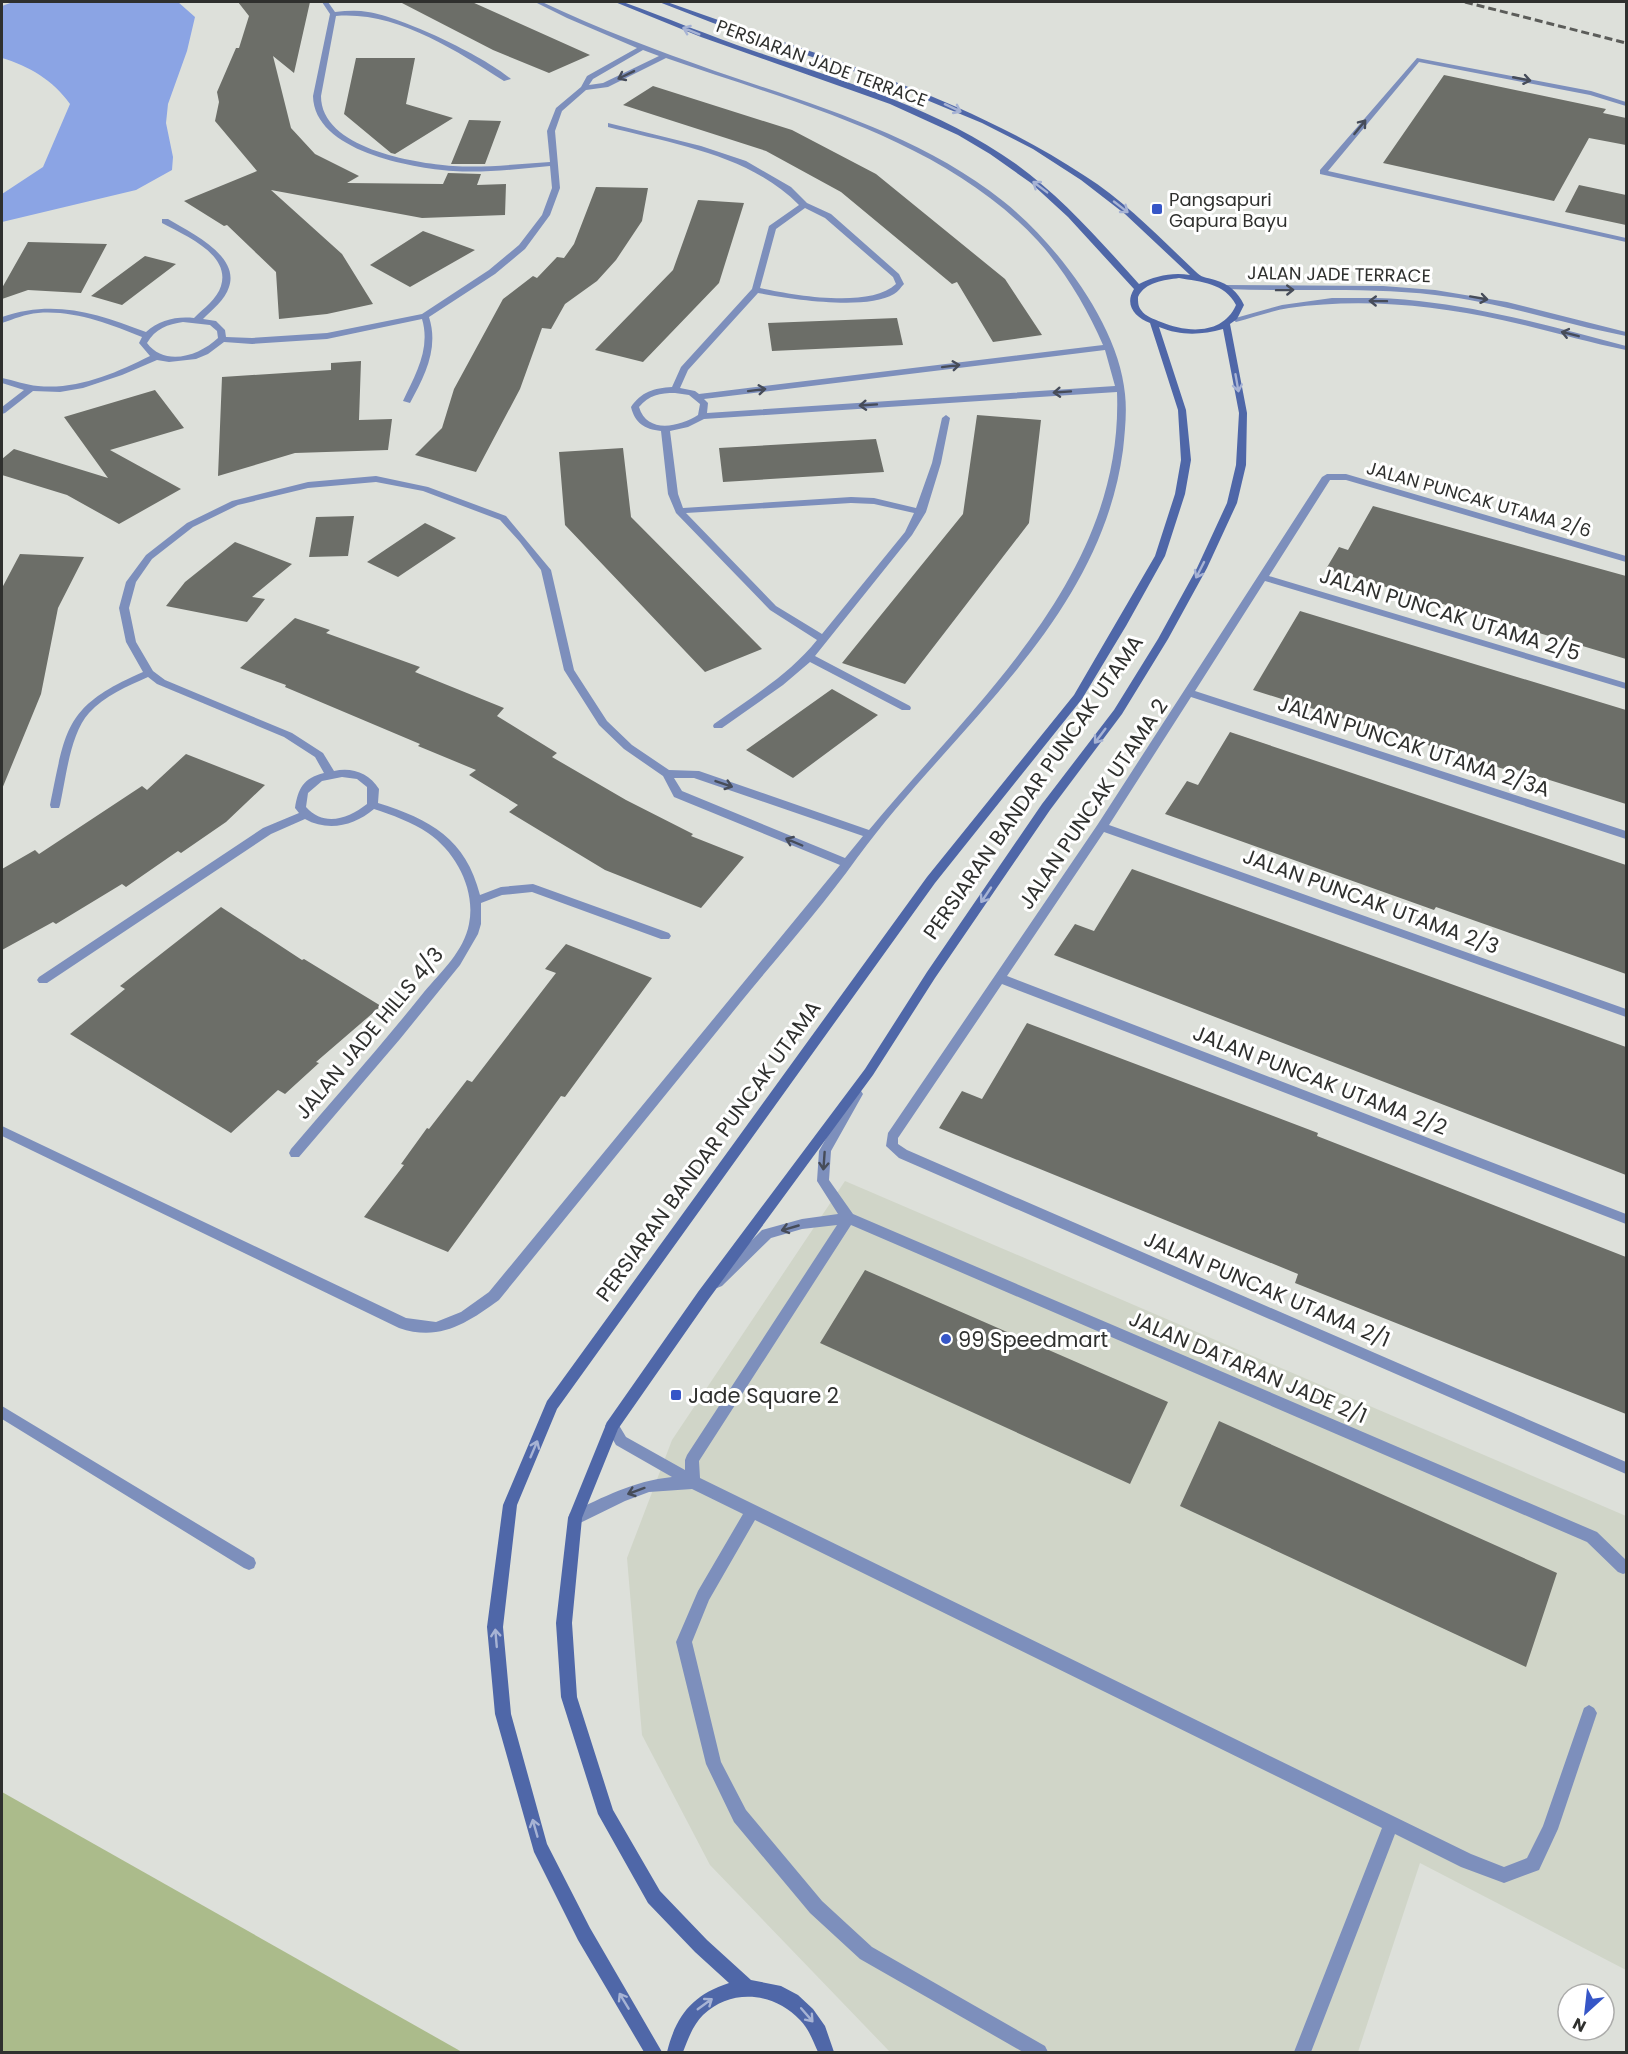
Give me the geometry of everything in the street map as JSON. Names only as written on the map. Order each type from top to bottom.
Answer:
[{"type":"street","points":[[325,2],[333,14],[317,103],[323,123],[353,144],[392,158],[440,168],[553,165]]},
{"type":"street","points":[[2,1131],[404,1323],[436,1328],[466,1316],[494,1296],[848,864],[870,834],[964,728],[1028,648],[1083,565],[1112,487],[1120,432],[1121,388],[1107,347],[1077,284],[1038,237],[959,174],[911,147],[851,119],[665,56],[538,2]]},
{"type":"street","name":"PERSIARAN JADE TERRACE","points":[[618,2],[713,39],[841,82],[915,112],[993,153],[1046,192],[1139,289]]},
{"type":"street","name":"PERSIARAN JADE TERRACE","points":[[662,2],[732,29],[858,70],[947,104],[1024,142],[1083,178],[1137,220],[1196,278]]},
{"type":"street","points":[[333,14],[353,13],[388,19],[482,63],[507,79]]},
{"type":"street","points":[[222,339],[221,330],[213,323],[198,319],[168,322],[146,335],[143,343],[146,351],[155,357],[187,359],[209,351],[222,339],[252,341],[327,336],[425,316],[492,272],[522,247],[546,215],[556,188],[550,131],[559,110],[584,88],[590,78],[643,47]]},
{"type":"street","points":[[584,88],[604,85],[665,56]]},
{"type":"street","points":[[1626,104],[1591,93],[1417,60],[1323,172],[1626,240]]},
{"type":"street","points":[[611,125],[698,148],[743,163],[788,189],[804,205],[828,216],[896,276],[900,284],[897,290],[887,295],[816,300],[756,290]]},
{"type":"street","points":[[675,390],[684,369],[756,290],[772,228],[804,205]]},
{"type":"street","points":[[165,221],[206,244],[221,259],[228,276],[225,291],[198,319]]},
{"type":"street","points":[[1226,288],[1196,278],[1163,278],[1139,289],[1134,297],[1134,307],[1141,316],[1154,324],[1185,332],[1201,332],[1231,323]]},
{"type":"street","name":"JALAN JADE TERRACE","points":[[1226,288],[1280,291],[1374,287],[1434,291],[1480,298],[1626,334]]},
{"type":"street","name":"PERSIARAN BANDAR PUNCAK UTAMA","points":[[746,1987],[701,1946],[654,1897],[606,1814],[569,1697],[564,1623],[575,1518],[612,1426],[704,1296],[869,1072],[931,975],[1039,817],[1118,712],[1163,639],[1202,568],[1232,503],[1241,465],[1242,413],[1231,323],[1241,304],[1236,295],[1226,288]]},
{"type":"street","name":"JALAN JADE TERRACE","points":[[1231,323],[1288,306],[1328,301],[1377,300],[1477,310],[1626,348]]},
{"type":"street","points":[[2,320],[18,312],[53,309],[79,312],[146,335]]},
{"type":"street","points":[[407,401],[432,342],[431,329],[425,316]]},
{"type":"street","name":"PERSIARAN BANDAR PUNCAK UTAMA","points":[[653,2052],[584,1934],[540,1846],[503,1714],[495,1627],[510,1505],[552,1405],[931,880],[1078,696],[1160,556],[1180,494],[1186,460],[1182,410],[1154,324]]},
{"type":"street","points":[[1107,347],[699,397],[675,390],[645,396],[635,407],[639,419],[645,424],[665,428],[687,426],[702,416],[1121,388]]},
{"type":"street","points":[[2,380],[30,389],[77,386],[130,370],[155,357]]},
{"type":"street","points":[[2,411],[30,389]]},
{"type":"street","points":[[699,397],[704,403],[702,416]]},
{"type":"street","points":[[718,726],[779,683],[809,657],[909,533],[921,512],[937,461],[946,418]]},
{"type":"street","points":[[665,428],[673,494],[679,511],[773,608],[824,640]]},
{"type":"street","name":"JALAN PUNCAK UTAMA 2/6","points":[[1324,481],[1335,476],[1346,477],[1626,559]]},
{"type":"street","points":[[330,774],[318,754],[288,735],[161,682],[148,673],[131,642],[123,608],[131,582],[149,557],[190,525],[235,503],[308,485],[376,479],[426,489],[503,518],[546,570],[568,670],[603,723],[628,747],[667,774],[678,794],[848,864]]},
{"type":"street","name":"JALAN PUNCAK UTAMA 2","points":[[892,1146],[892,1137],[1102,827],[1324,481]]},
{"type":"street","points":[[679,511],[851,500],[874,501],[921,512]]},
{"type":"street","name":"JALAN PUNCAK UTAMA 2/5","points":[[1263,577],[1626,686]]},
{"type":"street","points":[[809,657],[906,708]]},
{"type":"street","points":[[55,805],[71,739],[83,713],[112,689],[148,673]]},
{"type":"street","name":"JALAN PUNCAK UTAMA 2/3A","points":[[1190,693],[1626,835]]},
{"type":"street","points":[[330,774],[353,774],[363,777],[374,789],[372,805],[353,819],[340,823],[326,823],[305,815],[300,808],[303,791],[319,778],[330,774]]},
{"type":"street","points":[[667,774],[695,774],[870,834]]},
{"type":"street","points":[[372,805],[397,812],[433,830],[456,855],[471,879],[476,901],[501,891],[533,888],[665,936]]},
{"type":"street","points":[[43,980],[267,831],[305,815]]},
{"type":"street","name":"JALAN PUNCAK UTAMA 2/3","points":[[1102,827],[1626,1013]]},
{"type":"street","name":"JALAN JADE HILLS 4/3","points":[[295,1153],[398,1034],[456,961],[475,925],[476,901]]},
{"type":"street","name":"JALAN PUNCAK UTAMA 2/2","points":[[1000,978],[1626,1219]]},
{"type":"street","points":[[848,1218],[823,1181],[825,1151],[869,1072]]},
{"type":"street","name":"JALAN PUNCAK UTAMA 2/1","points":[[892,1146],[903,1154],[1626,1468]]},
{"type":"street","points":[[704,1296],[767,1234],[802,1224],[848,1218]]},
{"type":"street","points":[[693,1482],[692,1460],[848,1218]]},
{"type":"street","name":"JALAN DATARAN JADE 2/1","points":[[848,1218],[1592,1537],[1623,1567]]},
{"type":"street","points":[[2,1412],[249,1563]]},
{"type":"street","points":[[612,1426],[621,1441],[693,1482],[1467,1861],[1504,1875],[1533,1864],[1550,1829],[1589,1713]]},
{"type":"street","points":[[575,1518],[621,1496],[649,1486],[693,1482]]},
{"type":"street","points":[[753,1511],[703,1596],[684,1642],[714,1764],[740,1816],[816,1907],[866,1953],[1039,2052]]},
{"type":"street","points":[[1303,2052],[1391,1824]]},
{"type":"street","points":[[675,2052],[681,2031],[698,2009],[720,1993],[746,1987],[773,1990],[796,2002],[815,2024],[827,2052]]},
{"type":"shaded area","points":[[845,1181],[1626,1516],[1626,1970],[1420,1863],[1358,2052],[890,2052],[710,1865],[642,1735],[627,1558],[672,1440]]},
{"type":"green space","points":[[2,1792],[462,2052],[2,2052]]},
{"type":"water","points":[[13,2],[178,2],[195,17],[187,51],[168,104],[166,123],[173,157],[172,170],[136,190],[2,222],[2,194],[43,167],[70,104],[40,75],[2,58],[2,6]]},
{"type":"building","points":[[238,2],[310,2],[294,73],[273,56],[291,128],[315,154],[359,176],[347,183],[443,184],[448,173],[481,174],[477,185],[506,184],[505,215],[422,218],[271,190],[342,254],[373,304],[327,314],[279,319],[276,272],[227,225],[224,226],[184,201],[257,171],[215,121],[219,102],[217,92],[236,48],[239,48],[249,16]]},
{"type":"building","points":[[400,2],[472,2],[590,55],[549,73],[493,50]]},
{"type":"building","points":[[356,58],[415,58],[406,104],[453,118],[395,154],[391,153],[344,114]]},
{"type":"building","points":[[1444,75],[1606,109],[1603,113],[1626,118],[1626,145],[1589,138],[1554,201],[1383,163]]},
{"type":"building","points":[[653,86],[792,130],[876,174],[1005,279],[1042,335],[993,342],[957,282],[952,284],[841,192],[766,151],[623,105]]},
{"type":"building","points":[[469,120],[501,121],[485,164],[451,164]]},
{"type":"building","points":[[1579,185],[1626,195],[1626,225],[1565,212]]},
{"type":"building","points":[[596,187],[648,188],[642,221],[616,260],[597,281],[565,304],[551,329],[542,328],[520,389],[476,472],[415,455],[442,428],[454,389],[503,299],[533,276],[537,278],[557,257],[564,258],[574,244]]},
{"type":"building","points":[[698,200],[744,203],[719,283],[643,362],[595,350],[673,270]]},
{"type":"building","points":[[423,231],[475,250],[410,287],[370,265]]},
{"type":"building","points":[[28,242],[107,244],[81,293],[28,290],[2,299],[2,288]]},
{"type":"building","points":[[145,256],[176,264],[122,305],[91,296]]},
{"type":"building","points":[[897,318],[903,345],[772,351],[768,323]]},
{"type":"building","points":[[361,361],[359,420],[392,419],[388,450],[295,453],[218,476],[222,377],[331,370],[331,363]]},
{"type":"building","points":[[155,390],[184,428],[110,450],[181,489],[119,524],[67,495],[2,475],[2,459],[14,449],[108,478],[64,417]]},
{"type":"building","points":[[977,415],[1041,420],[1029,523],[905,684],[842,663],[963,514]]},
{"type":"building","points":[[876,439],[884,472],[723,482],[719,448]]},
{"type":"building","points":[[623,448],[631,517],[762,649],[705,672],[565,525],[559,452]]},
{"type":"building","points":[[1373,506],[1626,576],[1626,659],[1326,569],[1339,547],[1348,550]]},
{"type":"building","points":[[354,516],[348,556],[309,557],[316,517]]},
{"type":"building","points":[[425,523],[456,538],[398,577],[367,562]]},
{"type":"building","points":[[235,542],[292,564],[252,597],[265,599],[247,622],[166,606],[185,582]]},
{"type":"building","points":[[20,554],[84,557],[58,608],[41,694],[2,789],[2,588]]},
{"type":"building","points":[[1300,611],[1626,710],[1626,804],[1511,768],[1510,771],[1253,690]]},
{"type":"building","points":[[295,618],[330,630],[326,633],[420,667],[415,672],[504,708],[497,716],[557,753],[552,757],[626,800],[693,834],[691,836],[744,857],[701,908],[605,870],[509,812],[518,805],[469,775],[476,770],[285,687],[286,685],[240,668]]},
{"type":"building","points":[[832,689],[878,715],[793,778],[746,750]]},
{"type":"building","points":[[1230,732],[1626,865],[1626,974],[1436,907],[1434,910],[1165,814],[1187,781],[1198,785]]},
{"type":"building","points":[[186,754],[265,785],[226,822],[181,853],[178,851],[126,887],[122,884],[56,924],[53,922],[2,950],[2,869],[35,850],[39,854],[142,786],[147,790]]},
{"type":"building","points":[[1132,869],[1626,1047],[1626,1175],[1054,955],[1075,924],[1094,931]]},
{"type":"building","points":[[221,907],[302,960],[304,959],[381,1006],[316,1062],[319,1063],[285,1094],[278,1090],[231,1133],[70,1034],[125,989],[120,986]]},
{"type":"building","points":[[566,944],[652,978],[565,1097],[561,1096],[448,1252],[364,1217],[404,1165],[401,1164],[427,1128],[429,1129],[467,1080],[472,1082],[556,973],[545,969]]},
{"type":"building","points":[[1027,1023],[1318,1133],[1317,1136],[1626,1257],[1626,1414],[1295,1283],[1298,1274],[939,1128],[962,1091],[982,1099]]},
{"type":"building","points":[[865,1270],[1168,1402],[1130,1484],[820,1343]]},
{"type":"building","points":[[1219,1421],[1557,1573],[1526,1667],[1180,1506]]},
{"type":"railway","points":[[1465,2],[1626,43]]},
{"type":"place","name":"Pangsapuri Gapura Bayu","points":[[1157,209]]},
{"type":"place","name":"99 Speedmart","points":[[946,1339]]},
{"type":"place","name":"Jade Square 2","points":[[676,1395]]}]
